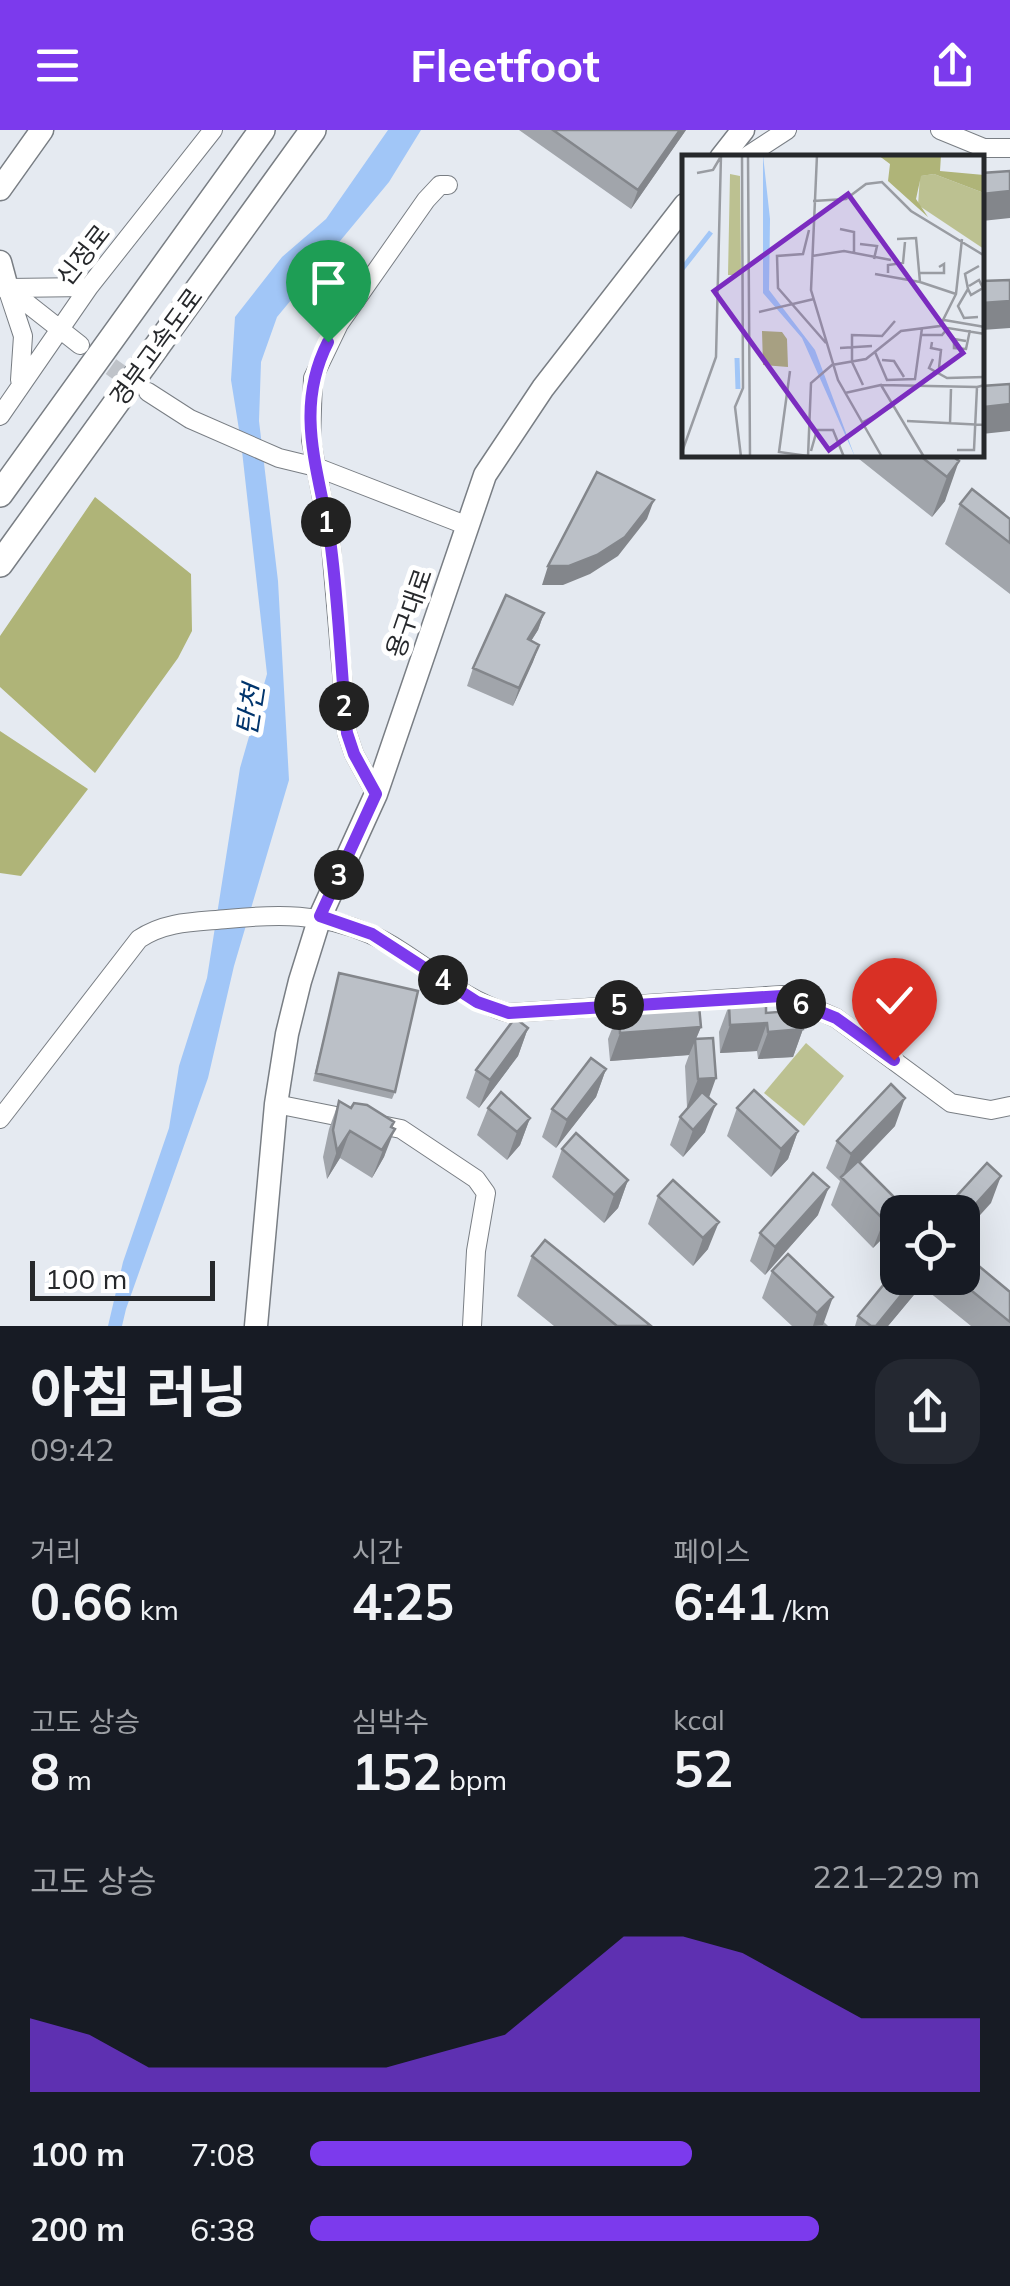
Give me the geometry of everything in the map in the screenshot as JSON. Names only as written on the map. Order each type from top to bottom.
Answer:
[{"type":"highway","name":"경부고속도로","points":[[0,494],[262,130]]},
{"type":"highway","name":"경부고속도로","points":[[0,564],[313,130]]},
{"type":"main road","points":[[0,160],[40,130]]},
{"type":"main road","points":[[1,192],[40,130]]},
{"type":"main road","points":[[724,155],[743,130]]},
{"type":"main road","name":"용구대로","points":[[256,1326],[276,1104],[287,1034],[320,916],[376,794],[485,475],[509,436],[682,209]]},
{"type":"main road","points":[[0,262],[4,285]]},
{"type":"street","name":"신정로","points":[[0,416],[89,287],[213,130]]},
{"type":"street","points":[[749,155],[787,130]]},
{"type":"street","points":[[940,130],[984,148],[1010,148]]},
{"type":"street","points":[[376,794],[347,733],[331,547],[310,440],[313,378],[339,324],[426,200],[440,186],[448,185]]},
{"type":"street","points":[[4,285],[89,287]]},
{"type":"street","points":[[4,285],[80,345]]},
{"type":"street","points":[[4,285],[23,336],[18,386]]},
{"type":"street","points":[[148,392],[190,419],[279,458],[316,467],[468,526]]},
{"type":"street","points":[[0,1119],[127,951],[153,930],[169,924],[273,914],[320,916],[372,934],[477,1002],[509,1013],[782,996],[836,1018],[952,1103],[992,1110],[1010,1106]]},
{"type":"street","points":[[276,1104],[401,1129],[476,1179],[486,1193],[476,1251],[472,1326]]},
{"type":"green space","points":[[95,497],[191,574],[192,631],[178,658],[95,773],[0,687],[0,636]]},
{"type":"green space","points":[[0,731],[88,789],[21,876],[0,873]]},
{"type":"green space","points":[[806,1043],[844,1076],[804,1126],[764,1093]]},
{"type":"water","name":"탄천","points":[[388,130],[421,130],[389,182],[277,317],[261,362],[259,421],[278,581],[289,780],[234,966],[208,1078],[122,1326],[108,1326],[123,1262],[169,1128],[179,1066],[207,978],[240,768],[267,674],[231,380],[235,317],[282,257],[326,219]]},
{"type":"building","points":[[553,130],[680,130],[638,190]]},
{"type":"building","points":[[1010,171],[1010,191],[985,194],[985,173]]},
{"type":"building","points":[[1010,280],[1010,301],[985,303],[985,281]]},
{"type":"building","points":[[1010,384],[1010,404],[985,407],[985,386]]},
{"type":"building","points":[[923,458],[959,461],[947,477]]},
{"type":"building","points":[[597,472],[654,500],[625,537],[597,555],[569,566],[548,566]]},
{"type":"building","points":[[972,489],[1010,519],[1010,543],[960,504]]},
{"type":"building","points":[[506,595],[544,613],[528,639],[539,645],[519,688],[473,668]]},
{"type":"building","points":[[339,973],[418,991],[395,1092],[316,1073]]},
{"type":"building","points":[[766,1003],[766,1013],[802,1010],[803,1029],[768,1032],[767,1023],[730,1025],[729,1005]]},
{"type":"building","points":[[699,1006],[701,1027],[620,1033],[619,1011]]},
{"type":"building","points":[[515,1018],[528,1028],[490,1080],[476,1070]]},
{"type":"building","points":[[713,1038],[716,1078],[698,1079],[695,1039]]},
{"type":"building","points":[[591,1058],[606,1069],[567,1120],[552,1109]]},
{"type":"building","points":[[891,1084],[905,1098],[851,1154],[837,1141]]},
{"type":"building","points":[[754,1090],[798,1131],[781,1149],[737,1108]]},
{"type":"building","points":[[501,1092],[530,1118],[517,1132],[488,1108]]},
{"type":"building","points":[[702,1092],[716,1104],[693,1130],[680,1117]]},
{"type":"building","points":[[339,1101],[351,1108],[354,1103],[367,1105],[394,1122],[391,1127],[395,1129],[382,1150],[350,1131],[337,1151],[333,1130]]},
{"type":"building","points":[[576,1133],[628,1180],[614,1195],[562,1149]]},
{"type":"building","points":[[858,1161],[892,1195],[880,1195],[880,1216],[841,1177]]},
{"type":"building","points":[[987,1163],[1001,1176],[980,1199],[980,1195],[958,1195]]},
{"type":"building","points":[[813,1173],[829,1187],[775,1247],[760,1233]]},
{"type":"building","points":[[673,1180],[719,1222],[703,1238],[658,1196]]},
{"type":"building","points":[[545,1240],[651,1326],[617,1326],[532,1256]]},
{"type":"building","points":[[788,1254],[833,1297],[817,1313],[772,1271]]},
{"type":"building","points":[[980,1267],[1010,1292],[1010,1322],[977,1295],[980,1295]]},
{"type":"building","points":[[880,1289],[880,1295],[901,1295],[876,1326],[858,1316]]},
{"type":"tunnel","points":[[89,351],[141,388]]},
{"type":"route","points":[[328,342],[313,378],[310,440],[331,547],[347,733],[376,794],[320,916],[372,934],[477,1002],[509,1013],[782,996],[836,1018],[894,1060]]}]
